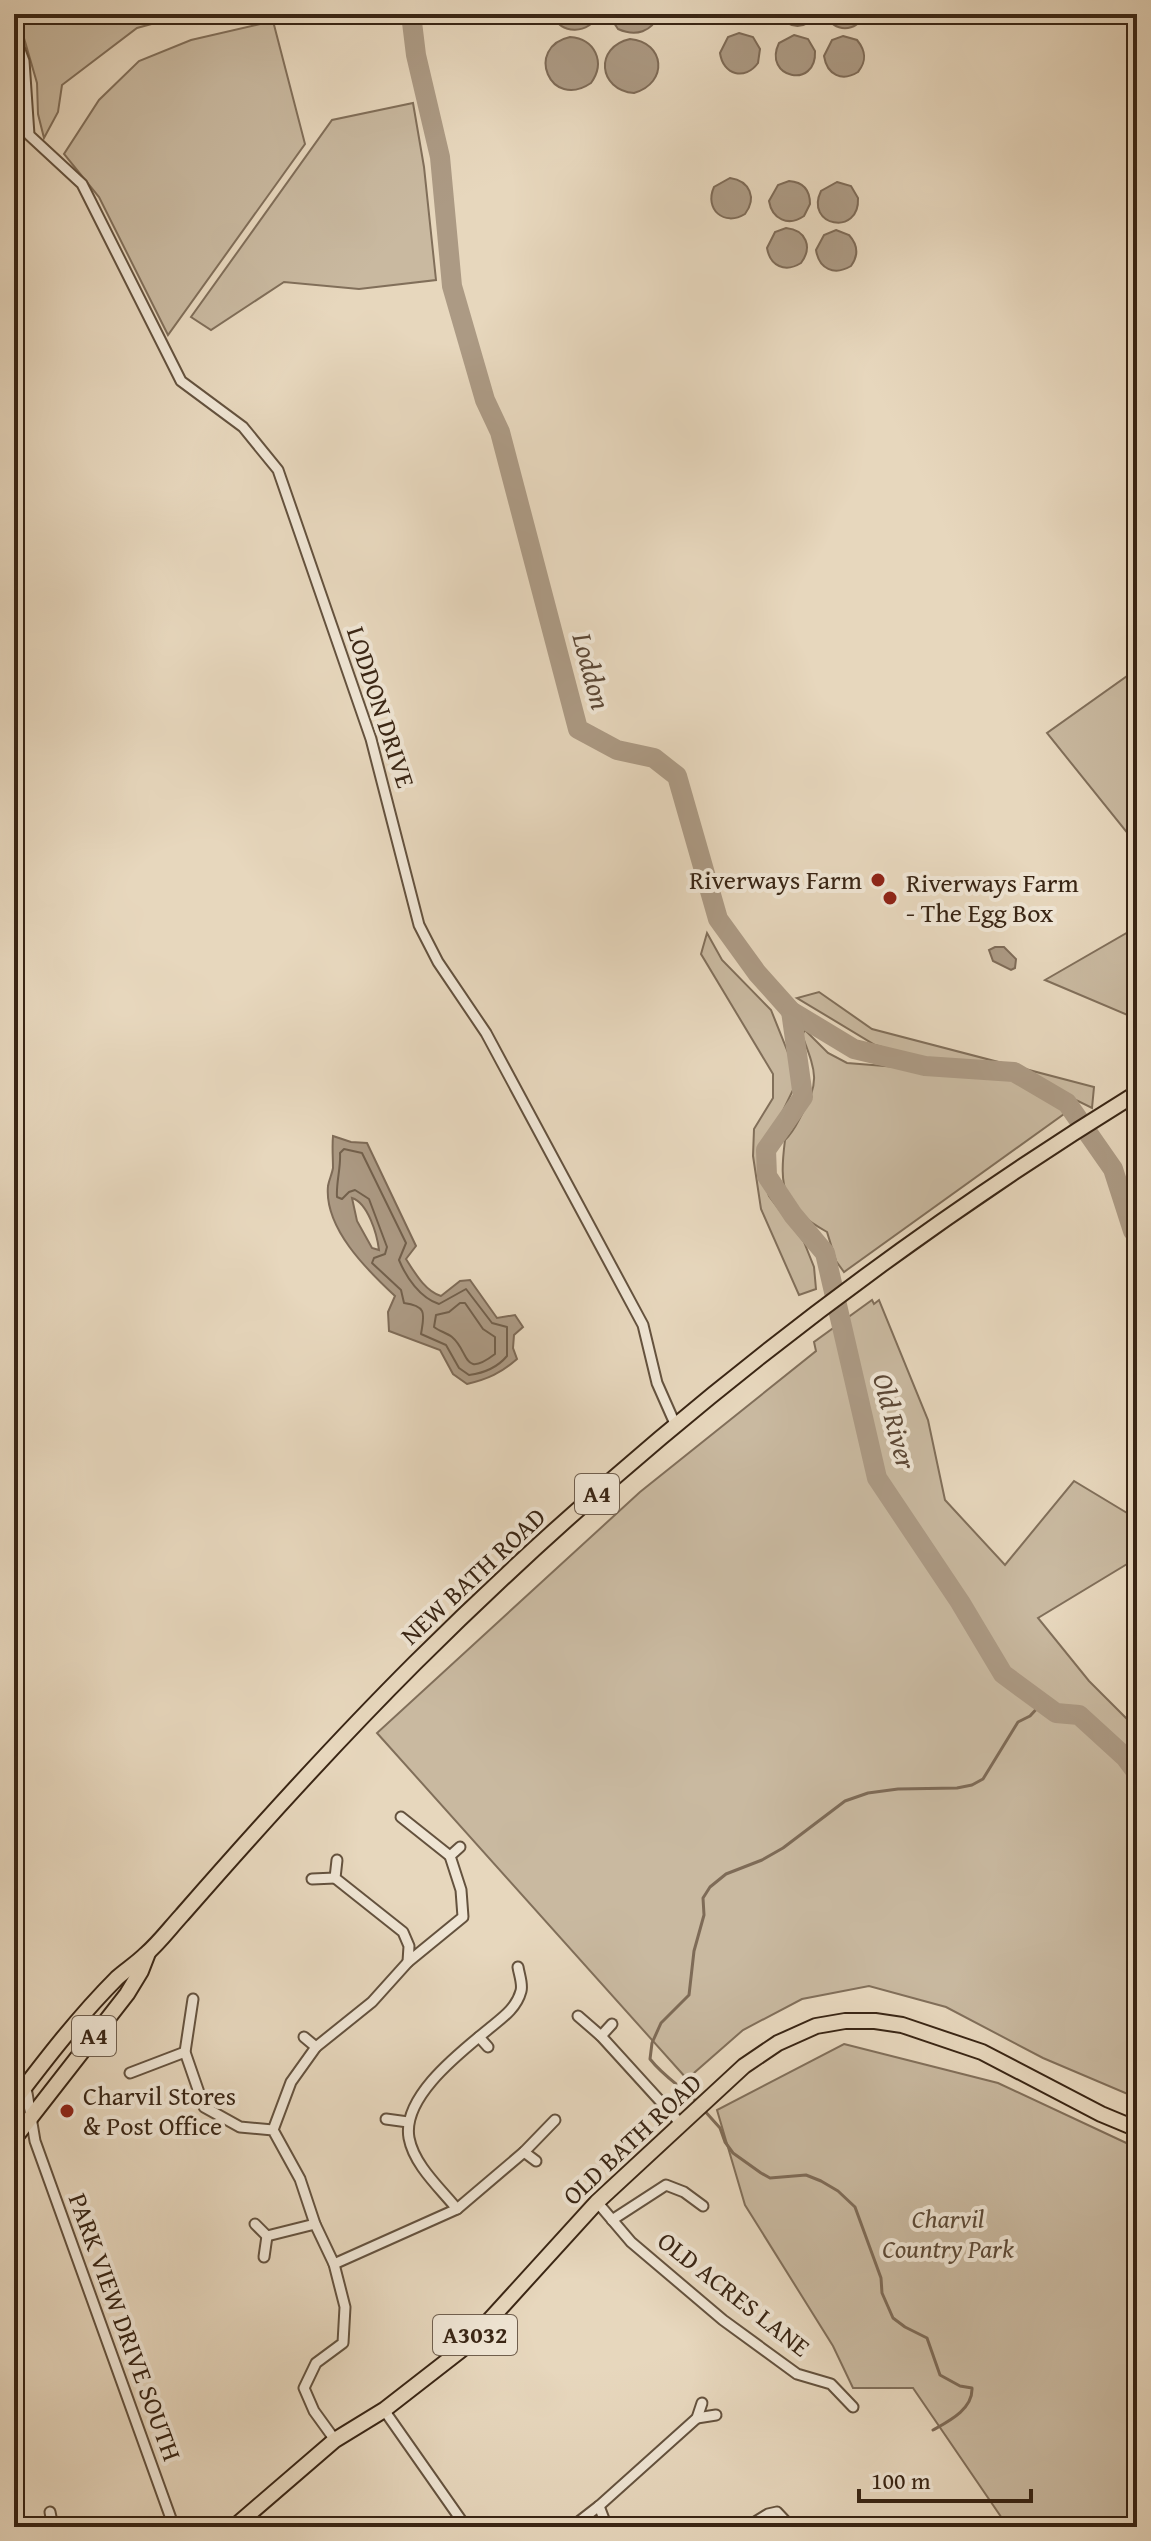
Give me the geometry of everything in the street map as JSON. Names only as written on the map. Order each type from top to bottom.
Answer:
[{"type":"main road","name":"NEW BATH ROAD","points":[[18,2095],[119,1977],[148,1953],[261,1824],[415,1663],[547,1538],[676,1426],[868,1275],[1065,1138],[1137,1093]]},
{"type":"main road","name":"NEW BATH ROAD","points":[[14,2138],[127,1994],[148,1953]]},
{"type":"main road","name":"OLD BATH ROAD","points":[[234,2527],[335,2440],[384,2410],[465,2347],[597,2202],[744,2066],[778,2043],[816,2026],[845,2021],[875,2021],[927,2032],[982,2052],[1101,2114],[1137,2129]]},
{"type":"street","name":"LODDON DRIVE","points":[[14,34],[24,61],[29,135],[82,184],[181,381],[243,427],[278,470],[371,739],[419,925],[438,962],[486,1033],[643,1325],[657,1383],[676,1426]]},
{"type":"street","points":[[335,2440],[314,2411],[304,2388],[316,2363],[343,2343],[345,2307],[334,2264],[315,2224],[300,2179],[273,2130],[291,2082],[316,2047],[372,2002],[408,1962],[463,1917],[461,1890],[450,1856],[401,1817]]},
{"type":"street","points":[[450,1856],[460,1847]]},
{"type":"street","points":[[335,1878],[337,1860]]},
{"type":"street","points":[[312,1879],[335,1878],[403,1932],[409,1946],[408,1962]]},
{"type":"street","points":[[457,2209],[419,2162],[409,2140],[408,2122],[418,2099],[450,2061],[513,2009],[522,1989],[518,1967]]},
{"type":"street","points":[[193,1999],[185,2052],[204,2107],[240,2127],[273,2130]]},
{"type":"street","points":[[578,2016],[687,2121]]},
{"type":"street","points":[[601,2036],[612,2024]]},
{"type":"street","points":[[304,2037],[316,2047]]},
{"type":"street","points":[[479,2037],[488,2047]]},
{"type":"street","points":[[130,2073],[185,2052]]},
{"type":"street","name":"PARK VIEW DRIVE SOUTH","points":[[14,2074],[18,2095],[27,2093],[35,2141],[174,2527]]},
{"type":"street","points":[[14,2125],[20,2112],[18,2095]]},
{"type":"street","points":[[386,2119],[408,2122]]},
{"type":"street","points":[[334,2264],[457,2209],[524,2152],[555,2120]]},
{"type":"street","points":[[14,2138],[35,2141]]},
{"type":"street","points":[[524,2152],[536,2161]]},
{"type":"street","points":[[612,2220],[666,2185],[684,2192],[703,2206]]},
{"type":"street","name":"OLD ACRES LANE","points":[[597,2202],[631,2242],[723,2320],[797,2374],[831,2384],[853,2407]]},
{"type":"street","points":[[255,2224],[267,2236]]},
{"type":"street","points":[[267,2236],[315,2224]]},
{"type":"street","points":[[264,2257],[267,2236]]},
{"type":"street","points":[[572,2527],[697,2418],[702,2403]]},
{"type":"street","points":[[384,2410],[466,2527]]},
{"type":"street","points":[[697,2418],[716,2415]]},
{"type":"street","points":[[599,2506],[607,2527]]},
{"type":"street","points":[[50,2512],[53,2527]]},
{"type":"street","points":[[747,2527],[777,2512],[791,2527]]},
{"type":"green space","points":[[17,14],[188,14],[137,28],[62,85],[58,112],[44,138],[38,114],[37,83]]},
{"type":"green space","points":[[273,21],[305,144],[168,335],[99,197],[64,154],[99,100],[139,61],[191,40]]},
{"type":"green space","points":[[413,103],[424,167],[436,280],[359,289],[284,282],[211,330],[191,317],[332,120]]},
{"type":"green space","points":[[1137,669],[1137,845],[1047,733]]},
{"type":"green space","points":[[1137,927],[1137,1019],[1045,980]]},
{"type":"green space","points":[[707,933],[722,960],[771,1010],[793,1065],[793,1090],[764,1150],[763,1177],[769,1196],[804,1242],[814,1267],[816,1289],[799,1295],[761,1209],[753,1156],[754,1129],[773,1098],[773,1074],[701,954]]},
{"type":"green space","points":[[819,992],[872,1029],[1094,1087],[1092,1108],[1007,1066],[936,1063],[875,1045],[797,998]]},
{"type":"green space","points":[[805,1030],[828,1053],[847,1063],[1011,1076],[1064,1107],[1064,1114],[844,1272],[836,1261],[827,1232],[792,1205],[784,1184],[785,1140],[808,1103],[814,1084],[813,1067],[802,1035]]},
{"type":"green space","points":[[872,1300],[874,1304],[879,1300],[928,1420],[945,1500],[1005,1565],[1074,1481],[1137,1519],[1137,1558],[1038,1618],[1089,1681],[1137,1729],[1137,2098],[1043,2058],[946,2007],[869,1986],[802,1999],[743,2030],[687,2079],[377,1733],[640,1492],[816,1351],[814,1342]]},
{"type":"green space","name":"Charvil Country Park","points":[[844,2044],[998,2083],[1137,2148],[1137,2527],[1008,2527],[913,2388],[853,2388],[833,2346],[745,2205],[717,2110]]},
{"type":"water","points":[[551,14],[600,14],[589,26],[575,30],[562,26]]},
{"type":"water","points":[[608,14],[659,14],[648,29],[631,33],[618,29]]},
{"type":"water","points":[[725,14],[761,14],[752,22],[743,24]]},
{"type":"water","points":[[779,14],[816,14],[807,23],[798,26],[788,23]]},
{"type":"water","points":[[825,14],[865,14],[856,25],[845,28],[834,25]]},
{"type":"water","points":[[739,33],[753,37],[760,49],[758,63],[741,74],[725,66],[720,53],[728,37]]},
{"type":"water","points":[[794,35],[808,39],[815,51],[808,71],[800,75],[783,71],[776,55],[779,43]]},
{"type":"water","points":[[843,36],[857,40],[864,56],[858,72],[846,76],[832,72],[824,56],[832,40]]},
{"type":"water","points":[[570,37],[592,47],[598,67],[591,83],[576,89],[564,89],[554,83],[546,63],[548,52],[556,43]]},
{"type":"water","points":[[630,39],[650,47],[658,63],[653,81],[634,93],[613,84],[605,68],[610,50]]},
{"type":"water","points":[[730,178],[747,186],[751,202],[745,214],[730,218],[723,217],[714,209],[712,195],[714,187]]},
{"type":"water","points":[[789,181],[802,185],[810,199],[804,216],[792,221],[777,217],[769,201],[778,185]]},
{"type":"water","points":[[837,182],[851,186],[858,198],[851,218],[843,222],[826,219],[818,203],[821,191]]},
{"type":"water","points":[[786,228],[803,236],[807,245],[801,263],[789,267],[775,263],[767,248],[775,232]]},
{"type":"water","points":[[836,230],[849,235],[856,250],[851,266],[833,270],[820,262],[816,250],[824,235]]},
{"type":"water","points":[[1004,947],[1016,959],[1015,968],[1011,970],[993,961],[989,950]]},
{"type":"water","points":[[333,1136],[367,1143],[416,1246],[406,1259],[425,1286],[441,1296],[460,1281],[470,1280],[497,1318],[515,1315],[523,1327],[514,1335],[513,1348],[517,1359],[511,1364],[494,1375],[467,1384],[453,1374],[440,1350],[389,1331],[388,1312],[395,1296],[350,1247],[333,1217],[328,1186],[333,1168]],"holes":[[[352,1198],[358,1201],[371,1220],[379,1250],[372,1248],[357,1221]]]},
{"type":"waterway","name":"Loddon","points":[[411,14],[416,55],[440,157],[452,286],[485,400],[500,432],[578,729],[617,750],[654,758],[677,776],[718,919],[757,973],[791,1011],[854,1049],[925,1066],[1014,1072],[1067,1103],[1113,1169],[1133,1231],[1137,1232]]},
{"type":"waterway","name":"Old River","points":[[791,1011],[803,1097],[766,1150],[767,1176],[793,1215],[825,1253],[877,1478],[960,1602],[1003,1674],[1056,1713],[1079,1715],[1125,1757],[1137,1773]]},
{"type":"waterway","points":[[698,2103],[650,2059],[652,2043],[661,2023],[689,1995],[694,1951],[704,1915],[703,1898],[710,1887],[726,1874],[783,1848],[845,1801],[868,1793],[898,1789],[957,1788],[983,1779],[1018,1722],[1030,1716],[1042,1703]]},
{"type":"waterway","points":[[703,2109],[720,2128],[733,2153],[761,2173],[770,2178],[806,2175],[838,2191],[855,2207],[893,2318],[927,2338],[940,2375],[960,2386],[972,2388],[969,2402],[964,2408],[933,2430]]},
{"type":"place","name":"Riverways Farm","points":[[878,880]]},
{"type":"place","name":"Riverways Farm - The Egg Box","points":[[890,898]]},
{"type":"place","name":"Charvil Stores & Post Office","points":[[67,2111]]}]
